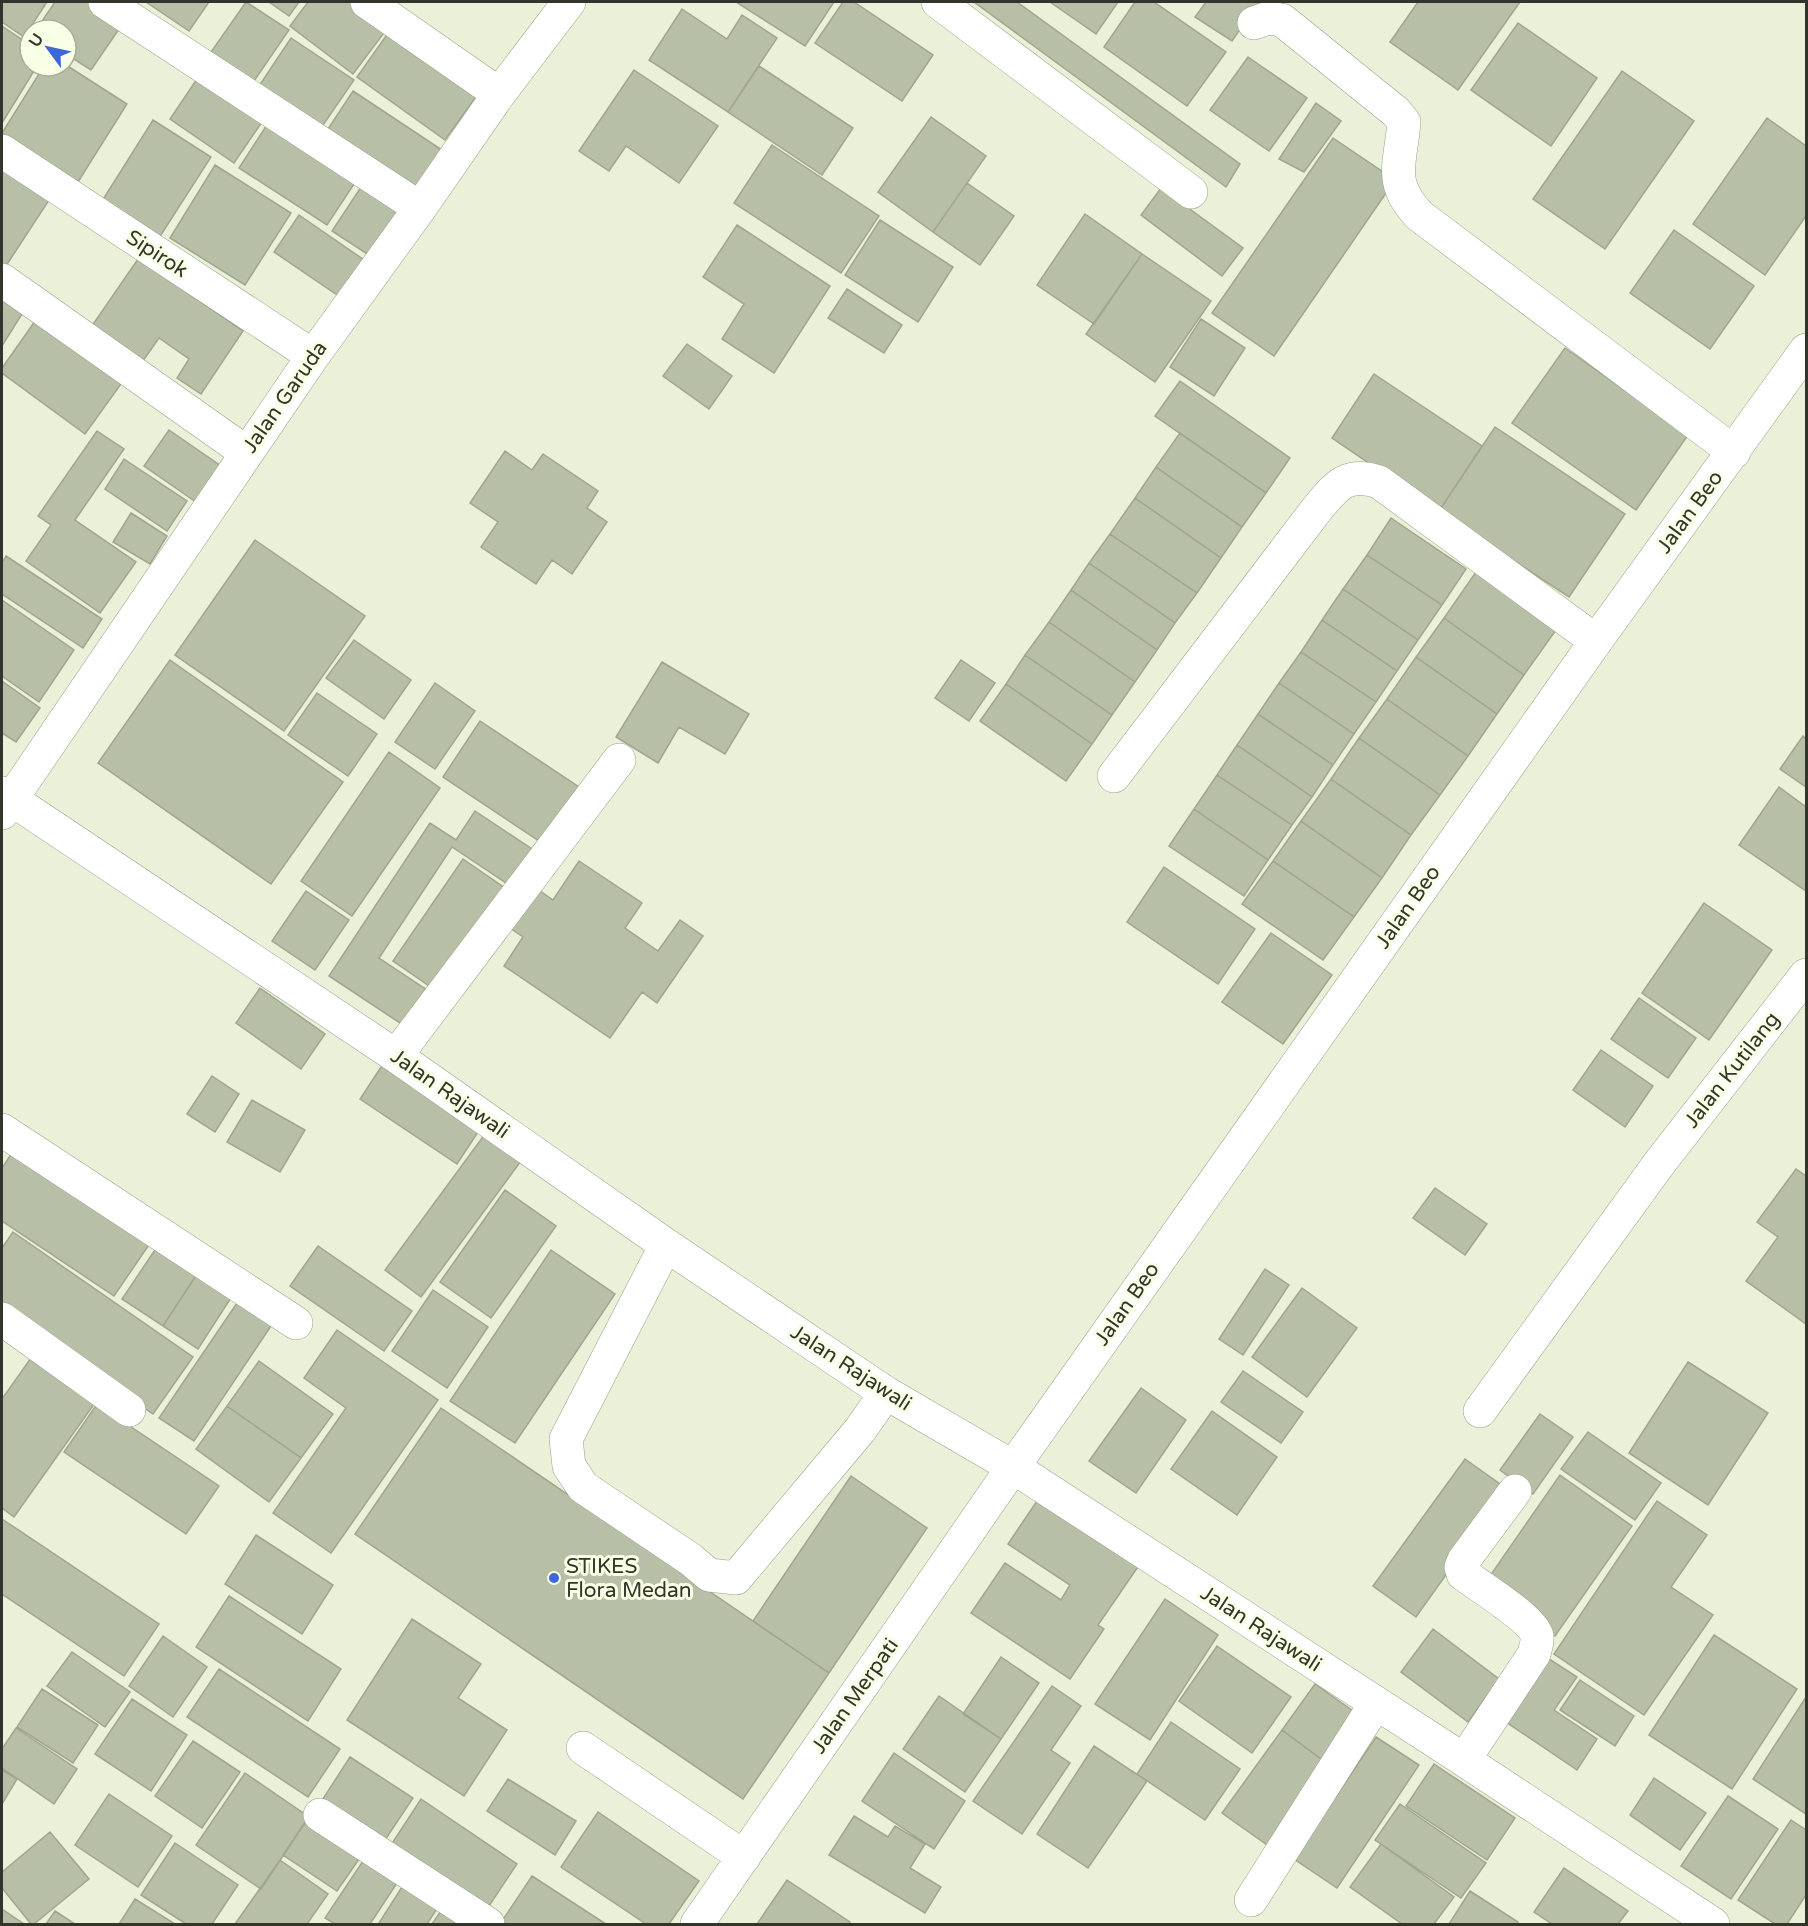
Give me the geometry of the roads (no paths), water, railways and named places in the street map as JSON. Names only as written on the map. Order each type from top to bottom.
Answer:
[{"type":"street","points":[[105,2],[420,208]]},
{"type":"street","points":[[367,2],[499,94]]},
{"type":"street","name":"Jalan Garuda","points":[[5,802],[313,356],[499,94],[569,2]]},
{"type":"street","points":[[938,2],[1191,192]]},
{"type":"street","points":[[1254,23],[1268,18],[1282,20],[1396,112],[1404,122],[1398,174],[1400,186],[1407,202],[1420,216],[1734,452]]},
{"type":"street","name":"Sipirok","points":[[2,151],[313,356]]},
{"type":"street","points":[[2,280],[247,453]]},
{"type":"street","name":"Jalan Beo","points":[[1013,1467],[1596,641],[1806,350]]},
{"type":"street","points":[[1114,776],[1317,509],[1333,490],[1346,480],[1358,477],[1379,482],[1596,641]]},
{"type":"street","points":[[396,1056],[619,760]]},
{"type":"street","name":"Jalan Rajawali","points":[[5,802],[396,1056],[666,1245],[886,1393],[1013,1467],[1713,1924]]},
{"type":"street","name":"Jalan Kutilang","points":[[1480,1412],[1658,1165],[1806,975]]},
{"type":"street","points":[[2,1130],[296,1323]]},
{"type":"street","points":[[666,1245],[566,1439],[569,1466],[583,1487],[690,1559],[709,1575],[736,1578],[860,1430],[886,1393]]},
{"type":"street","points":[[2,1319],[129,1410]]},
{"type":"street","name":"Jalan Merpati","points":[[697,1924],[1013,1467]]},
{"type":"street","points":[[1464,1760],[1534,1654],[1537,1643],[1537,1636],[1529,1622],[1463,1574],[1461,1567],[1515,1491]]},
{"type":"street","points":[[1251,1900],[1376,1703]]},
{"type":"street","points":[[583,1748],[744,1857]]},
{"type":"street","points":[[320,1815],[488,1924]]},
{"type":"place","name":"STIKES Flora Medan","points":[[554,1578]]}]
